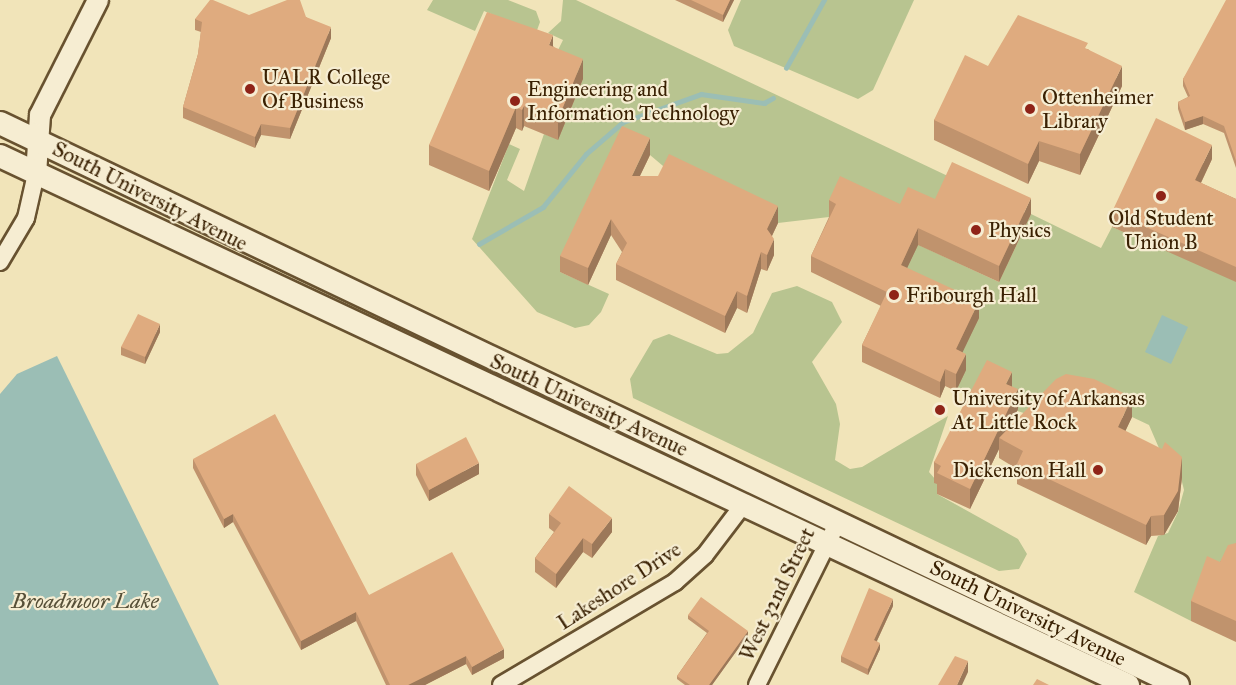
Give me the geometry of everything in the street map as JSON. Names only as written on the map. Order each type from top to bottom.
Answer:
[{"type":"main road","name":"South University Avenue","points":[[0,123],[273,257],[838,522],[1178,685]]},
{"type":"main road","name":"South University Avenue","points":[[0,156],[1128,685]]},
{"type":"street","points":[[0,262],[26,218],[42,142],[40,115],[98,0]]},
{"type":"street","name":"Lakeshore Drive","points":[[501,685],[675,582],[705,555],[743,505]]},
{"type":"street","name":"West 32nd Street","points":[[757,685],[838,522]]},
{"type":"green space","points":[[433,0],[508,0],[536,11],[540,22],[536,33],[484,11],[475,31],[427,10]]},
{"type":"green space","points":[[563,0],[576,0],[952,178],[921,246],[999,282],[1031,214],[1101,248],[1112,227],[1236,280],[1236,561],[1191,621],[1134,592],[1158,536],[1168,533],[1178,512],[1184,490],[1180,474],[1165,462],[1149,425],[1094,399],[1036,417],[956,391],[901,281],[900,221],[841,192],[829,217],[778,223],[669,171],[650,155],[560,272],[609,294],[601,312],[589,325],[575,328],[537,312],[472,239],[509,144],[520,149],[507,180],[524,191],[544,134],[558,139],[583,79],[557,52],[563,40],[548,33],[561,21]]},
{"type":"green space","points":[[741,0],[914,0],[873,90],[858,99],[734,46],[728,30]]},
{"type":"green space","points":[[797,286],[832,302],[842,322],[812,362],[836,404],[840,424],[835,460],[850,469],[862,467],[948,416],[929,472],[941,486],[937,494],[1018,539],[1027,554],[1019,569],[999,571],[633,398],[630,379],[653,340],[669,334],[717,354],[728,353],[753,333],[772,293]]},
{"type":"water","points":[[1162,315],[1188,327],[1171,364],[1145,352]]},
{"type":"water","name":"Broadmoor Lake","points":[[57,356],[219,685],[0,685],[0,394],[17,374]]},
{"type":"building","name":"UALR College Of Business","points":[[210,0],[249,15],[287,0],[300,0],[306,17],[331,27],[290,128],[261,124],[255,137],[183,107],[198,54],[202,22],[195,19]]},
{"type":"building","points":[[691,0],[730,0],[723,15]]},
{"type":"building","points":[[1226,0],[1236,0],[1236,161],[1224,126],[1203,116],[1185,122],[1178,102],[1190,96],[1183,79]]},
{"type":"building","name":"Engineering and Information Technology","points":[[487,12],[553,35],[549,45],[583,59],[558,119],[524,106],[522,110],[516,107],[489,171],[429,145]]},
{"type":"building","name":"Ottenheimer Library","points":[[1018,15],[1088,43],[1085,48],[1122,66],[1080,154],[1039,141],[1028,164],[934,120],[965,55],[988,66]]},
{"type":"building","points":[[1156,118],[1212,145],[1195,180],[1236,199],[1236,267],[1112,212]]},
{"type":"building","points":[[622,126],[650,138],[632,176],[658,176],[669,154],[778,206],[767,229],[774,239],[767,255],[761,252],[747,296],[737,291],[725,316],[616,264],[627,243],[611,219],[588,268],[560,256]]},
{"type":"building","points":[[952,162],[1031,198],[999,266],[918,228],[901,265],[979,301],[956,349],[966,354],[956,374],[945,369],[940,382],[862,345],[887,292],[811,256],[836,204],[829,200],[840,176],[900,204],[908,187],[935,199]]},
{"type":"building","points":[[138,314],[160,324],[145,357],[121,347]]},
{"type":"building","points":[[987,360],[1012,372],[1006,384],[1018,389],[970,489],[937,473],[941,466],[934,462]]},
{"type":"building","name":"Dickenson Hall","points":[[1066,374],[1094,379],[1132,397],[1118,427],[1162,449],[1165,442],[1182,457],[1178,491],[1164,515],[1151,516],[1146,525],[1017,464],[1023,451],[999,438],[1056,379]]},
{"type":"building","points":[[275,414],[369,595],[452,552],[504,649],[472,667],[466,656],[408,685],[390,685],[356,612],[301,641],[233,514],[224,519],[193,459]]},
{"type":"building","points":[[466,437],[479,463],[429,490],[416,464]]},
{"type":"building","points":[[569,486],[612,518],[592,544],[583,538],[556,574],[535,558],[561,523],[549,514]]},
{"type":"building","points":[[1236,543],[1236,621],[1191,601],[1207,556],[1220,562],[1228,545]]},
{"type":"building","points":[[869,588],[893,599],[874,640],[880,643],[868,669],[841,656]]},
{"type":"building","points":[[701,597],[748,631],[709,685],[690,685],[677,676],[709,631],[688,615]]},
{"type":"building","points":[[955,656],[968,661],[957,685],[938,685]]},
{"type":"building","points":[[1037,679],[1049,685],[1033,685]]},
{"type":"waterway","points":[[786,68],[824,0]]},
{"type":"waterway","points":[[479,244],[543,207],[586,154],[623,122],[701,94],[764,103],[773,98]]},
{"type":"place","name":"UALR College Of Business","points":[[250,89]]},
{"type":"place","name":"Engineering and Information Technology","points":[[515,101]]},
{"type":"place","name":"Ottenheimer Library","points":[[1030,109]]},
{"type":"place","name":"Old Student Union B","points":[[1161,196]]},
{"type":"place","name":"Physics","points":[[976,230]]},
{"type":"place","name":"Fribourgh Hall","points":[[894,295]]},
{"type":"place","name":"University of Arkansas At Little Rock","points":[[940,410]]},
{"type":"place","name":"Dickenson Hall","points":[[1098,470]]}]
